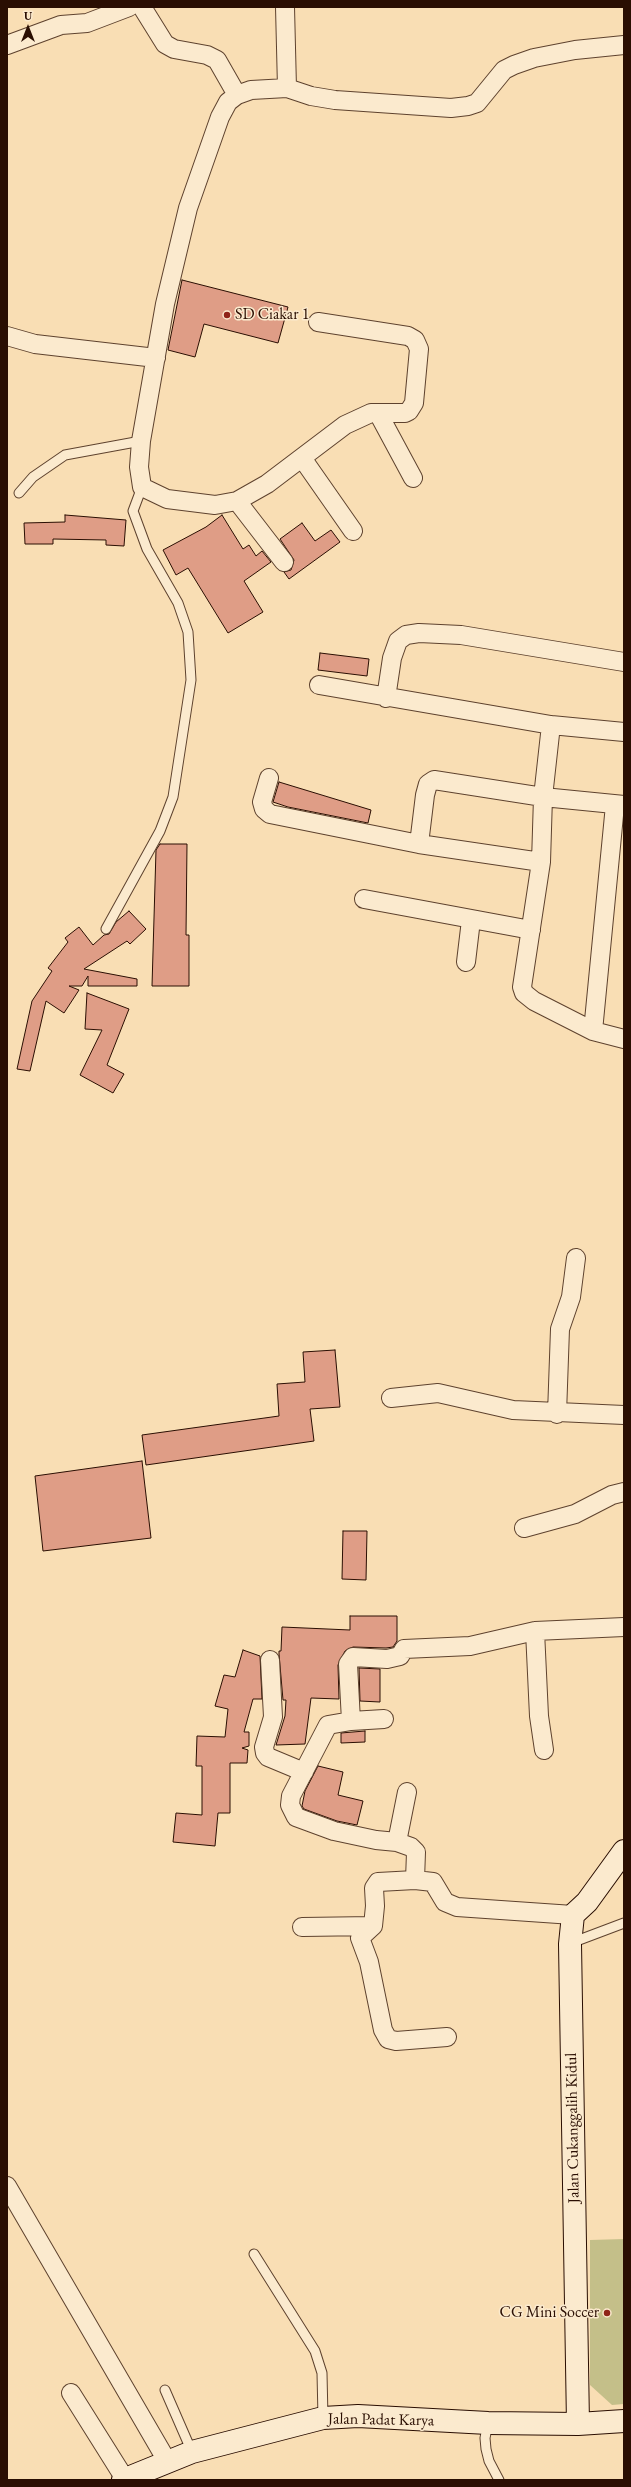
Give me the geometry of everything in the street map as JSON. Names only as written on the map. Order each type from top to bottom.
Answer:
[{"type":"street","points":[[7,45],[60,25],[88,23],[129,7]]},
{"type":"street","points":[[142,7],[165,44],[174,49],[207,55],[217,60],[237,95]]},
{"type":"street","points":[[285,7],[287,88]]},
{"type":"street","points":[[318,322],[408,336],[415,340],[419,349],[414,403],[409,411],[405,413],[371,413],[345,425],[267,484],[237,501],[215,505],[167,499],[142,487],[139,467],[141,441],[165,304],[188,208],[220,117],[228,102],[237,95],[251,90],[287,88],[311,96],[336,100],[451,108],[468,106],[477,103],[504,70],[514,65],[534,58],[574,50],[624,45]]},
{"type":"street","points":[[7,336],[35,344],[156,358]]},
{"type":"street","points":[[378,413],[413,478]]},
{"type":"street","points":[[302,458],[353,531]]},
{"type":"street","points":[[237,501],[284,562]]},
{"type":"street","points":[[386,698],[392,658],[398,641],[406,635],[419,633],[461,634],[624,662]]},
{"type":"street","points":[[319,686],[551,725],[624,732]]},
{"type":"street","points":[[551,725],[543,797],[542,862],[522,987],[524,993],[534,1001],[593,1031],[624,1039]]},
{"type":"street","points":[[269,778],[262,802],[264,809],[270,814],[420,844],[542,862]]},
{"type":"street","points":[[420,844],[425,795],[428,784],[434,780],[543,797],[619,805],[593,1031]]},
{"type":"street","points":[[364,899],[531,930]]},
{"type":"street","points":[[466,962],[471,920]]},
{"type":"street","points":[[557,1414],[560,1329],[571,1297],[576,1258]]},
{"type":"street","points":[[391,1398],[438,1393],[513,1410],[557,1414],[624,1415]]},
{"type":"street","points":[[524,1528],[574,1514],[612,1495],[624,1492]]},
{"type":"street","points":[[350,1721],[348,1664],[353,1657],[387,1659],[400,1656],[404,1649],[470,1646],[535,1631],[624,1627]]},
{"type":"street","points":[[535,1631],[539,1716],[544,1750]]},
{"type":"street","points":[[270,1660],[273,1717],[264,1747],[265,1753],[268,1757],[304,1772]]},
{"type":"street","points":[[384,1719],[331,1723],[325,1728],[291,1796],[290,1805],[296,1817],[334,1831],[376,1840],[397,1842],[416,1852],[415,1880]]},
{"type":"street","points":[[397,1842],[407,1792]]},
{"type":"street","points":[[447,2037],[408,2041],[388,2039],[383,2030],[373,1992],[369,1962],[360,1938],[373,1926],[375,1906],[374,1888],[378,1882],[415,1880],[433,1882],[445,1902],[457,1907],[573,1914],[587,1902],[624,1851]]},
{"type":"street","name":"Jalan Cukanggalih Kidul","points":[[573,1914],[570,1944],[578,2424]]},
{"type":"street","points":[[302,1927],[373,1926]]},
{"type":"street","points":[[7,2186],[167,2462]]},
{"type":"street","points":[[71,2393],[124,2479]]},
{"type":"street","name":"Jalan Padat Karya","points":[[124,2479],[192,2452],[323,2418],[358,2416],[488,2423],[578,2424],[624,2421]]},
{"type":"lane","points":[[19,493],[33,477],[65,455],[141,441]]},
{"type":"lane","points":[[106,929],[160,831],[173,797],[191,680],[188,632],[178,603],[147,548],[133,512],[142,487]]},
{"type":"lane","points":[[570,1944],[624,1923]]},
{"type":"lane","points":[[254,2254],[315,2351],[322,2373],[323,2418]]},
{"type":"lane","points":[[165,2390],[192,2452]]},
{"type":"lane","points":[[488,2423],[485,2438],[486,2449],[489,2461],[500,2480]]},
{"type":"shaded area","name":"CG Mini Soccer","points":[[624,2239],[624,2404],[612,2405],[590,2385],[590,2240]]},
{"type":"building","name":"SD Ciakar 1","points":[[182,280],[288,307],[278,343],[204,324],[195,357],[168,350]]},
{"type":"building","points":[[65,515],[126,520],[124,546],[106,545],[106,540],[53,539],[53,544],[25,544],[24,523],[65,522]]},
{"type":"building","points":[[222,515],[243,549],[249,545],[256,556],[262,551],[271,562],[244,581],[263,612],[228,633],[188,568],[176,575],[163,550],[206,527]]},
{"type":"building","points":[[302,523],[315,541],[331,530],[340,542],[289,579],[284,572],[291,570],[294,560],[280,539]]},
{"type":"building","points":[[320,653],[369,659],[367,676],[318,670]]},
{"type":"building","points":[[279,782],[371,810],[368,823],[288,807],[273,802]]},
{"type":"building","points":[[160,844],[187,844],[186,935],[189,935],[189,986],[152,986],[156,850]]},
{"type":"building","points":[[129,911],[146,929],[130,944],[127,941],[84,969],[137,979],[137,986],[88,986],[88,976],[82,986],[69,986],[79,990],[64,1013],[46,1001],[30,1071],[17,1069],[32,1001],[52,971],[48,968],[68,942],[65,938],[79,927],[93,945],[104,935],[109,934],[116,922]]},
{"type":"building","points":[[87,993],[129,1009],[107,1065],[124,1074],[113,1093],[80,1075],[102,1030],[85,1029]]},
{"type":"building","points":[[335,1350],[340,1407],[310,1409],[314,1441],[146,1465],[142,1435],[279,1416],[277,1384],[305,1382],[303,1352]]},
{"type":"building","points":[[142,1461],[151,1538],[43,1551],[35,1476]]},
{"type":"building","points":[[343,1531],[367,1531],[366,1580],[342,1579]]},
{"type":"building","points":[[350,1616],[397,1616],[397,1641],[393,1647],[353,1647],[345,1651],[338,1665],[339,1699],[311,1698],[305,1744],[276,1745],[285,1716],[286,1700],[283,1700],[279,1654],[279,1651],[281,1651],[282,1627],[350,1630]]},
{"type":"building","points":[[243,1650],[260,1656],[262,1699],[253,1699],[244,1732],[249,1732],[249,1746],[242,1748],[248,1750],[247,1763],[230,1763],[230,1813],[218,1813],[215,1846],[173,1842],[176,1813],[202,1815],[202,1766],[196,1766],[197,1736],[225,1737],[228,1709],[215,1706],[224,1675],[235,1677]]},
{"type":"building","points":[[359,1668],[380,1669],[380,1702],[360,1701]]},
{"type":"building","points":[[365,1731],[365,1742],[341,1743],[341,1733]]},
{"type":"building","points":[[318,1766],[343,1772],[338,1795],[363,1801],[357,1825],[337,1821],[304,1809],[302,1806],[305,1791]]},
{"type":"place","name":"SD Ciakar 1","points":[[227,315]]},
{"type":"place","name":"CG Mini Soccer","points":[[607,2313]]}]
